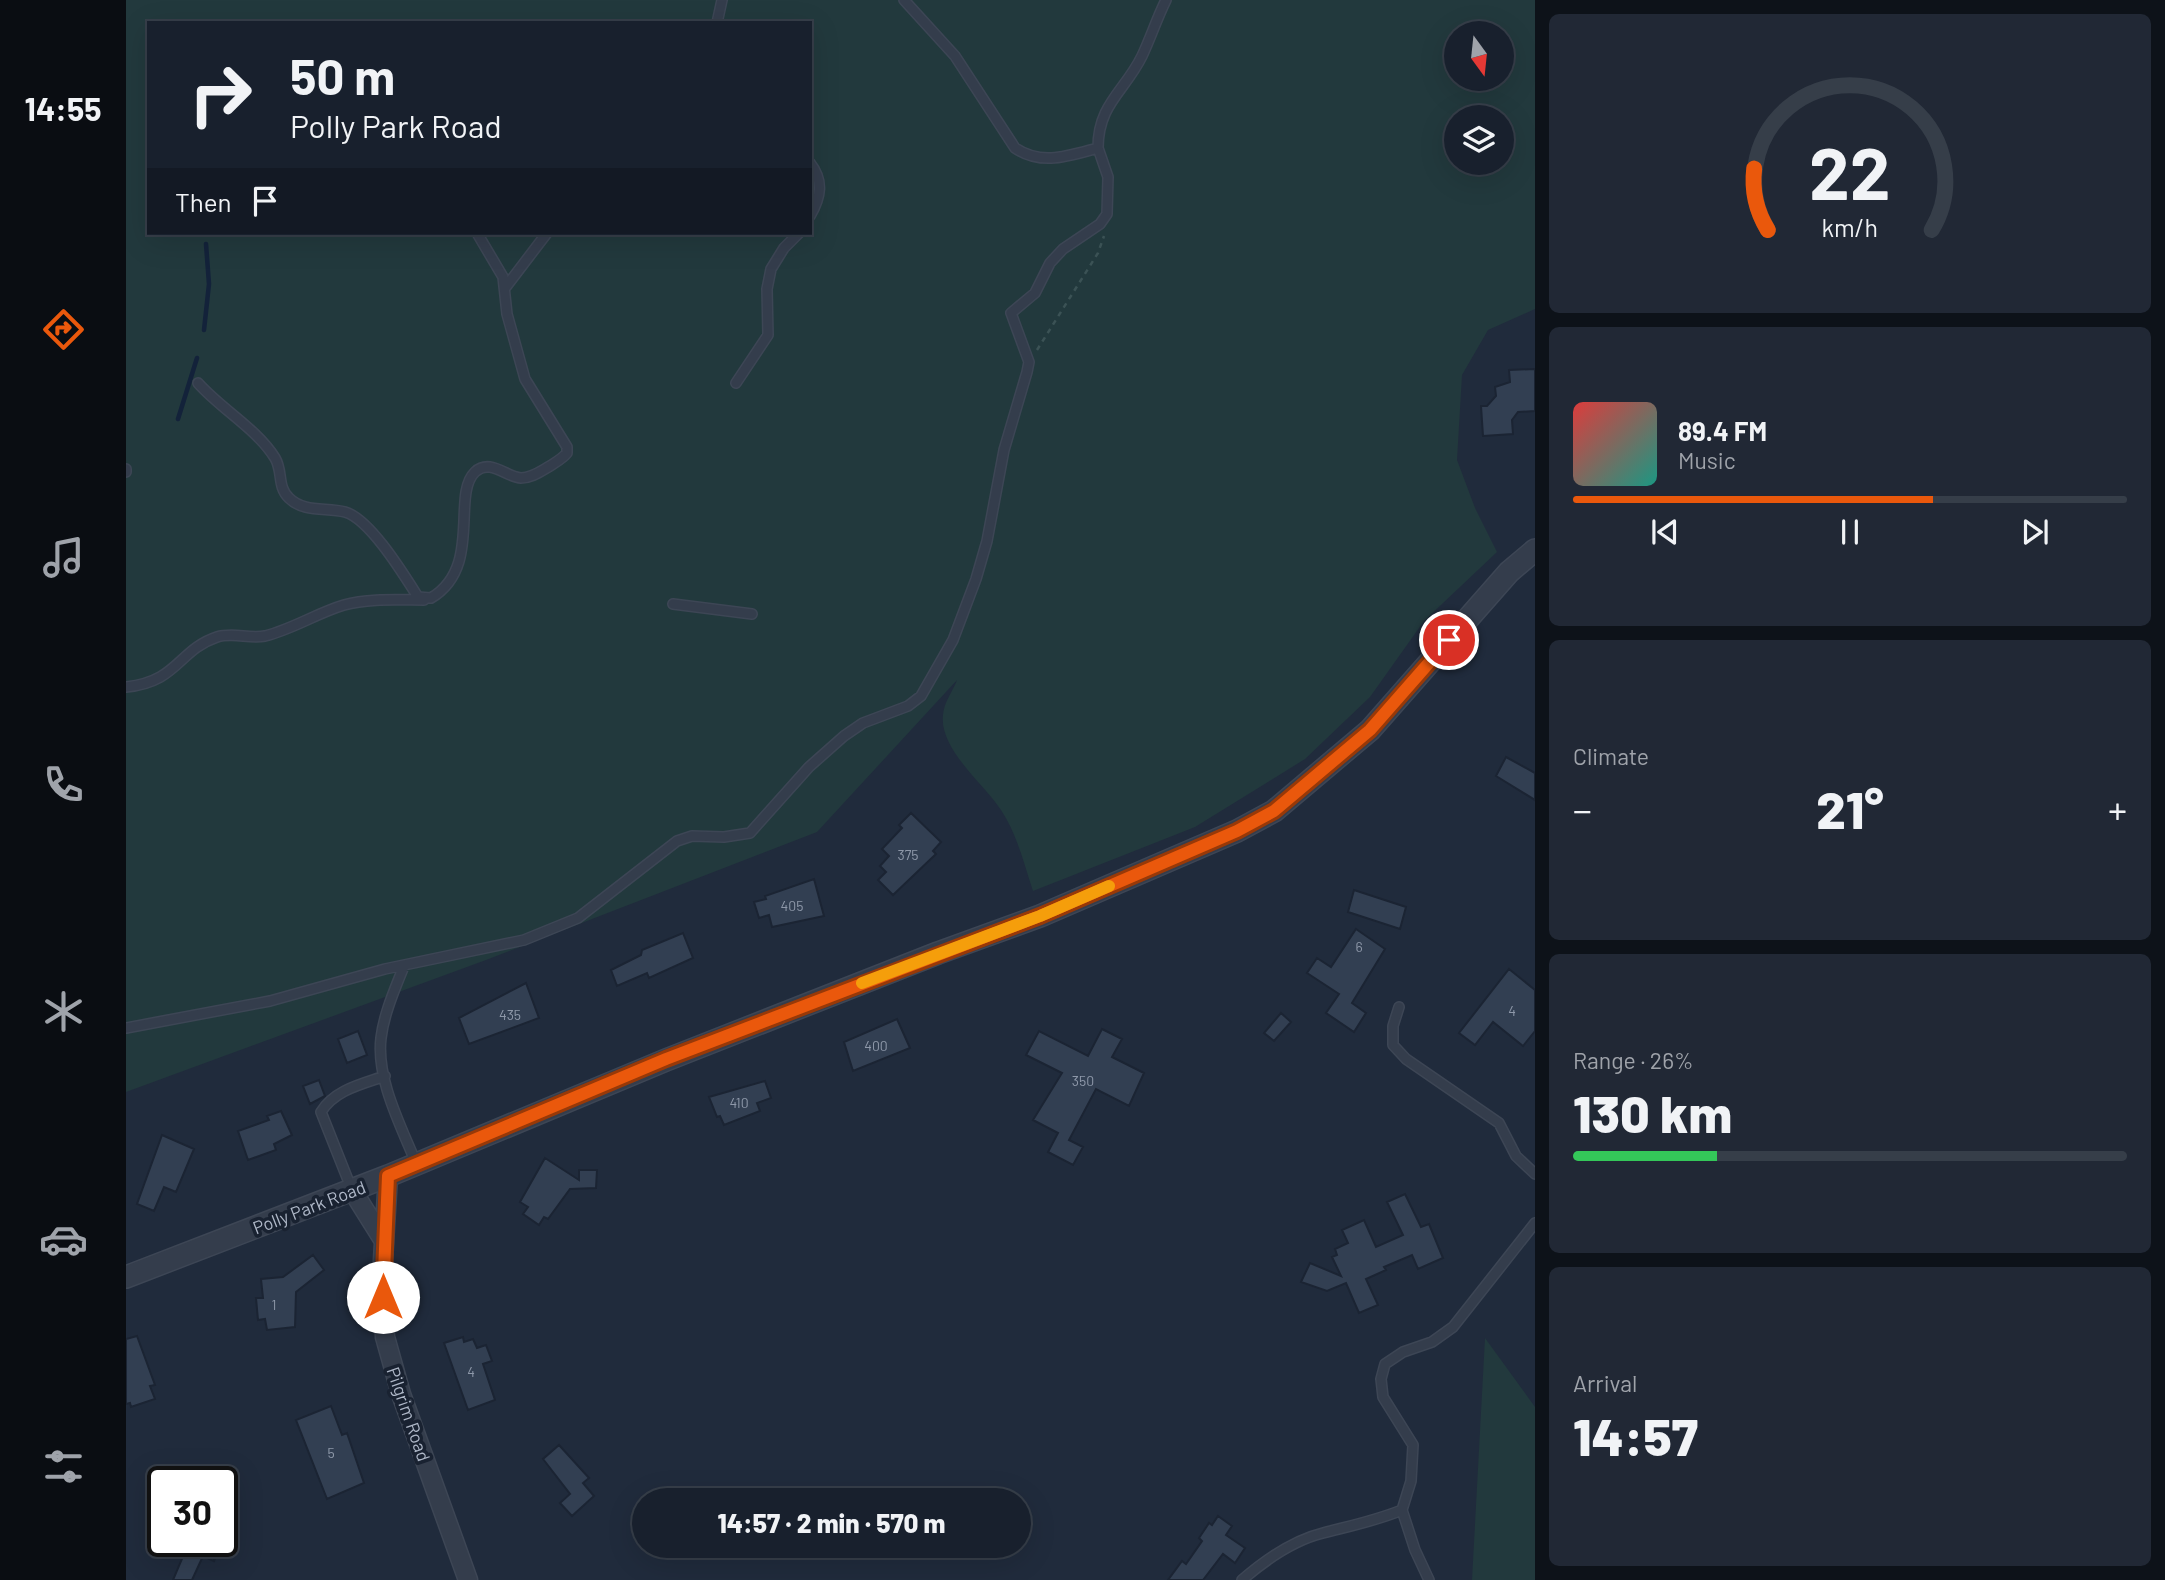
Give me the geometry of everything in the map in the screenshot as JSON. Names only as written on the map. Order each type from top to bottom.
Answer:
[{"type":"street","name":"Polly Park Road","points":[[126,1277],[388,1176],[666,1059],[1040,916],[1237,831],[1274,811],[1370,730],[1509,572],[1535,550]]},
{"type":"street","name":"Pilgrim Road","points":[[388,1176],[384,1241],[385,1337],[401,1394],[468,1580]]},
{"type":"street","points":[[352,1190],[384,1241]]},
{"type":"lane","points":[[717,21],[722,0]]},
{"type":"lane","points":[[904,0],[955,56],[1015,148],[1029,158],[1052,158],[1098,148]]},
{"type":"lane","points":[[126,1028],[270,1001],[404,966],[524,940],[557,929],[578,919],[677,841],[692,836],[724,837],[750,833],[809,767],[836,743],[863,723],[908,706],[921,696],[953,640],[987,541],[1004,450],[1029,362],[1011,313],[1035,293],[1050,263],[1063,248],[1100,224],[1107,214],[1108,177],[1098,148],[1098,128],[1105,110],[1141,57],[1166,0]]},
{"type":"lane","points":[[812,166],[817,175],[821,197],[812,213]]},
{"type":"lane","points":[[126,687],[142,685],[166,676],[199,646],[218,637],[235,634],[260,637],[285,631],[345,605],[425,600],[444,590],[456,570],[463,541],[470,482],[474,473],[489,467],[514,476],[528,477],[567,453],[567,447],[525,379],[507,314],[505,288],[498,265],[478,235]]},
{"type":"lane","points":[[505,288],[545,235]]},
{"type":"lane","points":[[736,383],[768,335],[767,289],[771,269],[784,248],[797,235]]},
{"type":"lane","points":[[198,383],[261,441],[276,460],[281,487],[291,500],[310,508],[337,510],[358,517],[418,597],[425,600]]},
{"type":"lane","points":[[673,604],[752,614]]},
{"type":"lane","points":[[404,966],[388,1005],[381,1041],[385,1076],[396,1115],[417,1164]]},
{"type":"lane","points":[[1399,1007],[1393,1026],[1393,1045],[1406,1059],[1499,1123],[1516,1156],[1535,1174]]},
{"type":"lane","points":[[352,1190],[321,1112],[328,1101],[352,1087],[385,1076]]},
{"type":"lane","points":[[1429,1580],[1415,1550],[1402,1510],[1411,1481],[1413,1446],[1383,1397],[1381,1379],[1385,1364],[1403,1352],[1432,1342],[1453,1327],[1535,1223]]},
{"type":"lane","points":[[1242,1580],[1286,1549],[1320,1533],[1375,1521],[1402,1510]]},
{"type":"path","points":[[1029,362],[1098,253],[1107,214]]},
{"type":"green space","points":[[126,0],[1535,0],[1535,309],[1488,330],[1462,375],[1457,460],[1475,508],[1497,552],[1424,621],[1370,697],[1305,759],[1195,827],[1033,891],[1007,819],[964,766],[948,741],[943,715],[957,680],[817,832],[486,960],[126,1092]]},
{"type":"green space","points":[[1485,1338],[1535,1407],[1535,1580],[1472,1580]]},
{"type":"building","points":[[1535,369],[1535,411],[1518,412],[1512,420],[1513,434],[1483,436],[1481,406],[1487,406],[1496,396],[1495,387],[1510,382],[1509,370]]},
{"type":"building","points":[[1506,757],[1535,773],[1535,800],[1496,776]]},
{"type":"building","points":[[911,813],[941,842],[933,851],[936,854],[893,895],[878,880],[886,872],[880,866],[889,856],[882,849],[902,828],[899,825]]},
{"type":"building","points":[[814,879],[824,916],[772,927],[769,915],[759,918],[754,902]]},
{"type":"building","points":[[1354,890],[1406,907],[1400,929],[1348,912]]},
{"type":"building","points":[[1356,929],[1385,949],[1352,1003],[1366,1013],[1354,1032],[1326,1013],[1339,994],[1307,973],[1317,958],[1331,967]]},
{"type":"building","points":[[683,933],[693,958],[649,978],[647,973],[617,986],[611,970],[641,955],[642,950]]},
{"type":"building","points":[[1509,969],[1535,990],[1535,1031],[1523,1046],[1493,1022],[1475,1045],[1459,1033]]},
{"type":"building","points":[[526,983],[539,1018],[469,1044],[459,1018]]},
{"type":"building","points":[[1281,1013],[1291,1022],[1274,1041],[1264,1033]]},
{"type":"building","points":[[897,1019],[910,1048],[853,1071],[844,1042]]},
{"type":"building","points":[[1102,1029],[1122,1039],[1112,1057],[1144,1073],[1129,1106],[1096,1089],[1069,1140],[1083,1147],[1073,1165],[1048,1152],[1058,1133],[1033,1120],[1062,1073],[1026,1055],[1039,1031],[1088,1056]]},
{"type":"building","points":[[358,1031],[367,1055],[347,1063],[338,1039]]},
{"type":"building","points":[[319,1080],[325,1096],[310,1104],[303,1086]]},
{"type":"building","points":[[765,1081],[771,1098],[757,1103],[760,1111],[724,1125],[720,1116],[717,1117],[709,1097]]},
{"type":"building","points":[[281,1111],[292,1135],[274,1144],[276,1150],[248,1160],[238,1131],[269,1120],[267,1116]]},
{"type":"building","points":[[162,1135],[194,1149],[176,1192],[164,1187],[154,1211],[137,1204]]},
{"type":"building","points":[[545,1158],[579,1180],[579,1170],[597,1170],[596,1188],[570,1189],[548,1219],[544,1217],[539,1225],[523,1214],[528,1207],[520,1202]]},
{"type":"building","points":[[1405,1194],[1421,1227],[1429,1224],[1443,1258],[1418,1269],[1412,1255],[1384,1267],[1386,1270],[1366,1279],[1378,1305],[1359,1313],[1346,1283],[1327,1291],[1301,1282],[1310,1263],[1341,1276],[1332,1257],[1337,1255],[1335,1249],[1348,1243],[1342,1230],[1364,1220],[1376,1247],[1403,1235],[1387,1202]]},
{"type":"building","points":[[313,1255],[324,1270],[296,1292],[295,1327],[267,1330],[265,1319],[258,1320],[256,1298],[263,1298],[261,1279],[283,1277]]},
{"type":"building","points":[[137,1336],[155,1385],[150,1386],[155,1399],[131,1407],[130,1403],[126,1404],[126,1339]]},
{"type":"building","points":[[463,1337],[464,1342],[473,1339],[477,1348],[486,1345],[492,1361],[483,1364],[495,1400],[468,1410],[444,1343]]},
{"type":"building","points":[[331,1406],[342,1435],[347,1433],[364,1483],[327,1499],[296,1420]]},
{"type":"building","points":[[559,1445],[589,1478],[583,1483],[594,1496],[572,1516],[560,1503],[570,1494],[543,1459]]},
{"type":"building","points":[[1218,1516],[1232,1526],[1226,1535],[1245,1548],[1235,1563],[1223,1554],[1203,1580],[1168,1580],[1182,1561],[1186,1564],[1202,1541],[1199,1538],[1209,1523],[1212,1525]]},
{"type":"building","points":[[183,1557],[203,1557],[192,1580],[173,1580]]},
{"type":"waterway","points":[[204,330],[209,284],[206,244]]},
{"type":"waterway","points":[[178,419],[197,358]]},
{"type":"slow traffic","points":[[862,983],[1040,916],[1109,886]]},
{"type":"route","points":[[383,1297],[388,1176],[666,1059],[1040,916],[1237,831],[1274,811],[1370,730],[1449,640]]}]
